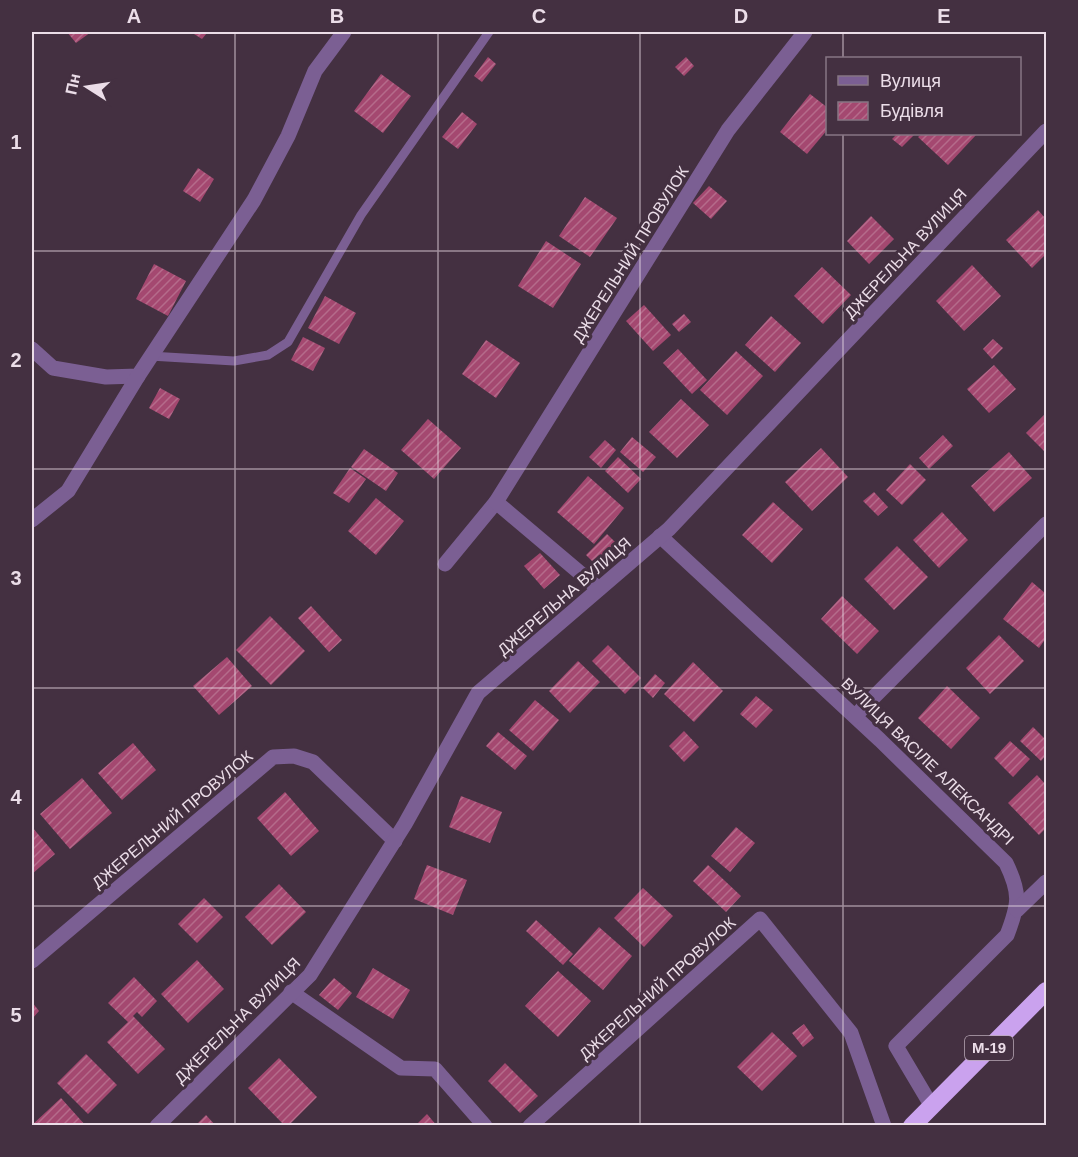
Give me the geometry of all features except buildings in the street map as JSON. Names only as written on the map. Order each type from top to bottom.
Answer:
[{"type":"highway","name":"М-19","points":[[912,1125],[1047,991]]},
{"type":"street","points":[[32,520],[68,491],[150,356],[254,200],[288,136],[315,71],[344,32]]},
{"type":"street","name":"ДЖЕРЕЛЬНИЙ ПРОВУЛОК","points":[[445,564],[496,502],[728,130],[805,32]]},
{"type":"street","name":"ДЖЕРЕЛЬНА ВУЛИЦЯ","points":[[157,1125],[310,975],[394,841],[478,693],[660,536],[1047,131]]},
{"type":"street","points":[[32,349],[53,368],[106,377],[138,376]]},
{"type":"street","points":[[496,502],[599,589]]},
{"type":"street","points":[[855,716],[1047,524]]},
{"type":"street","name":"ВУЛИЦЯ ВАСІЛЕ АЛЕКСАНДРІ","points":[[660,536],[855,716],[1006,864],[1016,885],[1017,910],[1008,935],[896,1046],[931,1105]]},
{"type":"street","name":"ДЖЕРЕЛЬНИЙ ПРОВУЛОК","points":[[32,961],[273,757],[294,756],[313,762],[394,841]]},
{"type":"street","points":[[1017,910],[1047,882]]},
{"type":"street","name":"ДЖЕРЕЛЬНИЙ ПРОВУЛОК","points":[[531,1125],[760,919],[850,1033],[884,1125]]},
{"type":"street","points":[[291,992],[401,1068],[435,1069],[485,1125]]},
{"type":"lane","points":[[150,356],[234,361],[268,355],[288,342],[361,215],[489,32]]}]
